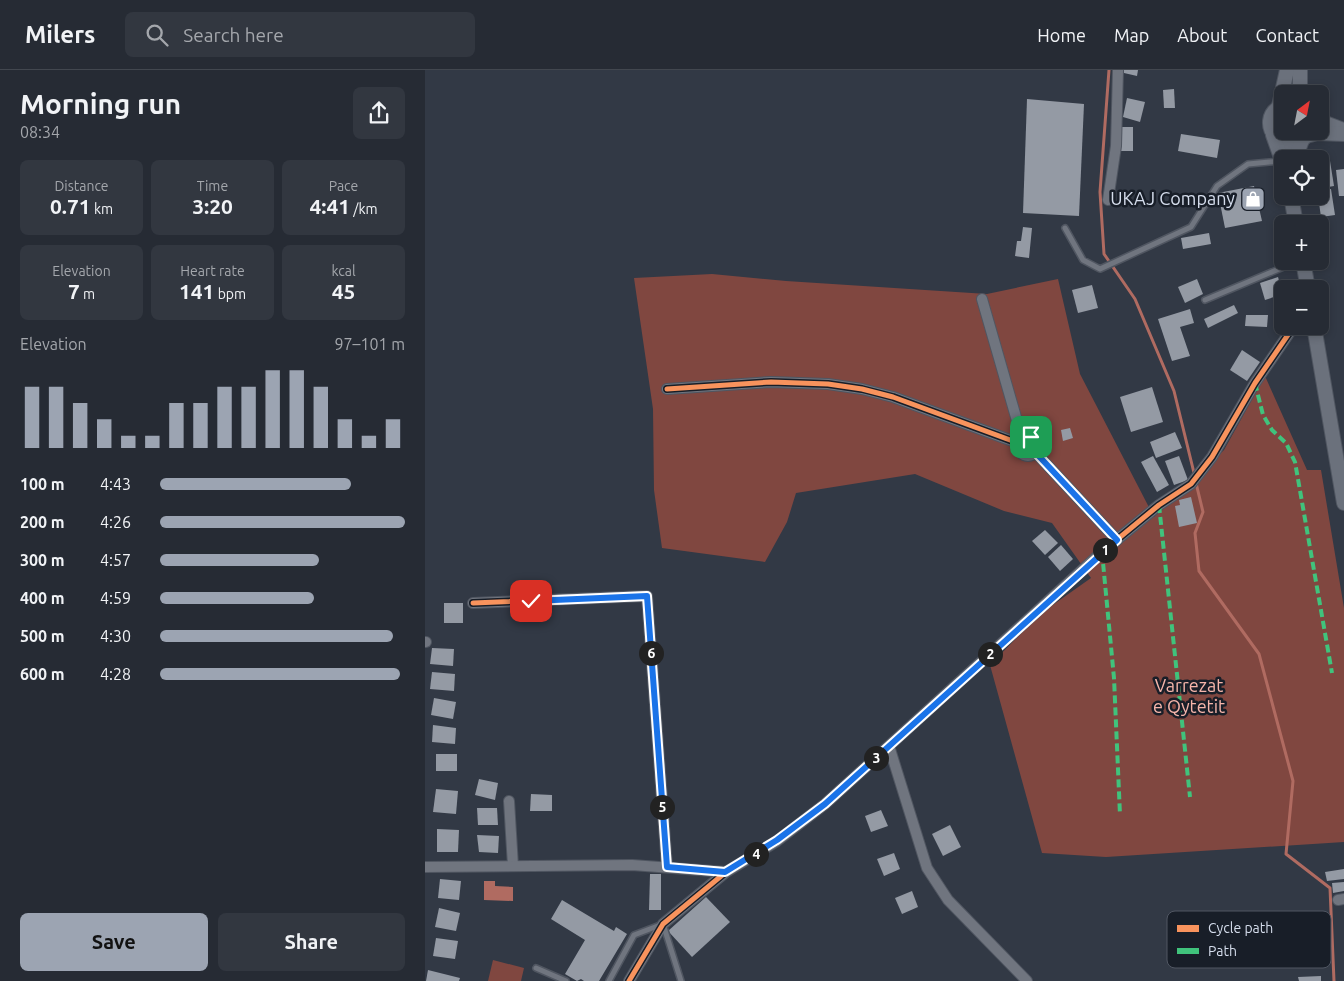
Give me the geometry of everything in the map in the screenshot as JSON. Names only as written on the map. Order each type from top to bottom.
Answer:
[{"type":"main road","points":[[1284,85],[1287,70]]},
{"type":"main road","points":[[1300,70],[1301,85]]},
{"type":"main road","points":[[1274,112],[1270,120],[1271,132],[1281,150]]},
{"type":"main road","points":[[1329,125],[1344,132]]},
{"type":"main road","points":[[1271,132],[1274,136]]},
{"type":"main road","points":[[1329,133],[1344,132]]},
{"type":"main road","points":[[1280,140],[1284,143],[1296,143],[1300,140]]},
{"type":"main road","points":[[1295,150],[1303,140]]},
{"type":"main road","points":[[1316,335],[1344,503]]},
{"type":"street","points":[[1108,200],[1116,146],[1118,70]]},
{"type":"street","points":[[667,389],[771,382],[828,384],[862,389],[893,397],[1020,440],[1028,436],[1037,441],[1038,447],[1036,453],[1030,456],[1023,455],[1019,450],[1020,440],[982,299]]},
{"type":"street","points":[[629,981],[663,924],[725,872],[777,840],[825,804],[1117,540],[1159,504],[1191,484],[1213,457],[1255,383],[1288,335]]},
{"type":"street","points":[[1036,453],[1117,540]]},
{"type":"street","points":[[473,603],[647,596],[667,867]]},
{"type":"street","points":[[889,746],[927,868],[948,900],[1027,981]]},
{"type":"street","points":[[509,801],[513,866]]},
{"type":"street","points":[[425,867],[632,865],[725,872]]},
{"type":"lane","points":[[1065,228],[1083,260],[1100,269],[1191,227],[1217,186],[1248,164],[1274,162]]},
{"type":"lane","points":[[1205,300],[1277,270]]},
{"type":"lane","points":[[609,981],[634,935],[663,924],[681,981]]},
{"type":"lane","points":[[536,968],[566,981]]},
{"type":"green space","name":"Varrezat e Qytetit","points":[[712,274],[786,281],[987,294],[1058,279],[1080,374],[1154,517],[1224,450],[1265,376],[1307,470],[1321,470],[1344,608],[1344,842],[1106,857],[1042,853],[990,665],[1040,614],[1091,578],[1052,523],[1004,511],[915,474],[796,493],[787,522],[765,562],[662,548],[654,490],[653,409],[634,278]]},
{"type":"green space","points":[[493,960],[524,968],[521,981],[488,981]]},
{"type":"shaded area","points":[[484,881],[495,881],[495,886],[513,887],[513,901],[484,900]]},
{"type":"building","points":[[1124,70],[1138,70],[1137,76],[1124,73]]},
{"type":"building","points":[[1174,89],[1175,108],[1164,108],[1163,90]]},
{"type":"building","points":[[1127,98],[1145,102],[1140,122],[1123,117]]},
{"type":"building","points":[[1027,99],[1084,104],[1079,216],[1023,213]]},
{"type":"building","points":[[1118,127],[1133,127],[1133,151],[1118,151]]},
{"type":"building","points":[[1181,134],[1220,140],[1217,158],[1178,151]]},
{"type":"building","points":[[1329,161],[1334,186],[1329,187]]},
{"type":"building","points":[[1344,169],[1344,196],[1339,196],[1336,170]]},
{"type":"building","points":[[1254,186],[1262,221],[1225,228],[1218,193]]},
{"type":"building","points":[[1329,189],[1331,189],[1335,215],[1321,215],[1319,205],[1329,205]]},
{"type":"building","points":[[1023,227],[1032,228],[1029,258],[1015,256],[1017,241],[1021,241]]},
{"type":"building","points":[[1209,233],[1211,244],[1183,249],[1181,238]]},
{"type":"building","points":[[1278,277],[1279,280],[1274,280],[1274,297],[1265,300],[1260,283]]},
{"type":"building","points":[[1197,279],[1203,294],[1185,303],[1178,287]]},
{"type":"building","points":[[1092,285],[1098,308],[1078,313],[1072,290]]},
{"type":"building","points":[[1234,305],[1238,313],[1208,328],[1204,319]]},
{"type":"building","points":[[1190,309],[1194,323],[1180,327],[1190,356],[1172,361],[1158,319]]},
{"type":"building","points":[[1246,315],[1268,315],[1267,327],[1245,326]]},
{"type":"building","points":[[1242,350],[1260,362],[1247,381],[1230,370]]},
{"type":"building","points":[[1152,387],[1163,422],[1131,432],[1120,397]]},
{"type":"building","points":[[1070,428],[1073,438],[1063,441],[1061,430]]},
{"type":"building","points":[[1175,432],[1182,448],[1156,458],[1150,442]]},
{"type":"building","points":[[1153,456],[1169,485],[1157,492],[1141,462]]},
{"type":"building","points":[[1179,456],[1188,480],[1174,485],[1165,461]]},
{"type":"building","points":[[1191,497],[1197,523],[1179,527],[1175,506],[1180,505],[1179,500]]},
{"type":"building","points":[[1045,530],[1058,543],[1045,555],[1032,541]]},
{"type":"building","points":[[1061,545],[1073,559],[1060,571],[1048,557]]},
{"type":"building","points":[[444,603],[463,603],[463,623],[444,623]]},
{"type":"building","points":[[432,648],[454,649],[453,666],[430,664]]},
{"type":"building","points":[[432,672],[455,674],[454,691],[430,689]]},
{"type":"building","points":[[434,698],[456,702],[453,719],[431,715]]},
{"type":"building","points":[[433,725],[456,728],[455,744],[432,742]]},
{"type":"building","points":[[436,754],[457,754],[457,771],[436,771]]},
{"type":"building","points":[[479,779],[498,783],[495,800],[475,795]]},
{"type":"building","points":[[436,789],[458,791],[456,814],[433,812]]},
{"type":"building","points":[[531,794],[552,795],[552,811],[530,811]]},
{"type":"building","points":[[477,808],[497,808],[498,825],[478,825]]},
{"type":"building","points":[[881,810],[888,826],[871,832],[865,816]]},
{"type":"building","points":[[950,825],[961,847],[943,856],[932,834]]},
{"type":"building","points":[[437,829],[459,830],[458,852],[437,852]]},
{"type":"building","points":[[477,835],[499,836],[498,853],[479,852]]},
{"type":"building","points":[[894,853],[900,869],[884,876],[877,859]]},
{"type":"building","points":[[1344,869],[1344,879],[1327,881],[1325,872]]},
{"type":"building","points":[[650,874],[661,874],[661,910],[649,910]]},
{"type":"building","points":[[440,879],[461,881],[459,900],[438,898]]},
{"type":"building","points":[[1344,882],[1344,891],[1333,893],[1332,883]]},
{"type":"building","points":[[912,891],[918,907],[902,914],[895,898]]},
{"type":"building","points":[[706,897],[730,922],[692,957],[668,931]]},
{"type":"building","points":[[562,900],[614,931],[616,927],[627,934],[599,981],[584,981],[581,979],[577,981],[565,974],[585,940],[551,919]]},
{"type":"building","points":[[439,908],[460,913],[456,931],[435,927]]},
{"type":"building","points":[[436,938],[458,941],[455,959],[433,956]]},
{"type":"building","points":[[428,970],[460,978],[459,981],[426,981]]},
{"type":"building","points":[[1321,976],[1321,981],[1299,981],[1298,977]]},
{"type":"waterway","points":[[1109,70],[1100,192],[1104,254],[1135,299],[1174,391],[1195,477]]},
{"type":"waterway","points":[[1196,483],[1203,512],[1195,533],[1199,571],[1259,654],[1293,781],[1286,854],[1330,888],[1331,911]]},
{"type":"waterway","points":[[1331,911],[1334,981]]},
{"type":"marked path","points":[[1255,383],[1263,415],[1272,430],[1286,443],[1295,462],[1332,673]]},
{"type":"marked path","points":[[1159,505],[1190,797]]},
{"type":"marked path","points":[[1102,552],[1114,678],[1120,815]]},
{"type":"cycle path","points":[[629,981],[663,924],[726,872],[777,841],[825,804],[1102,552],[1159,505],[1191,484],[1212,457],[1255,383],[1288,335]]},
{"type":"cycle path","points":[[667,389],[771,382],[828,384],[862,389],[893,397],[1018,443]]},
{"type":"cycle path","points":[[473,603],[647,596],[667,867]]},
{"type":"place","name":"UKAJ Company","points":[[1253,199]]},
{"type":"route","points":[[531,601],[647,596],[667,867],[725,872],[777,840],[825,804],[1117,540],[1057,478],[1036,453],[1038,444],[1031,437]]}]
